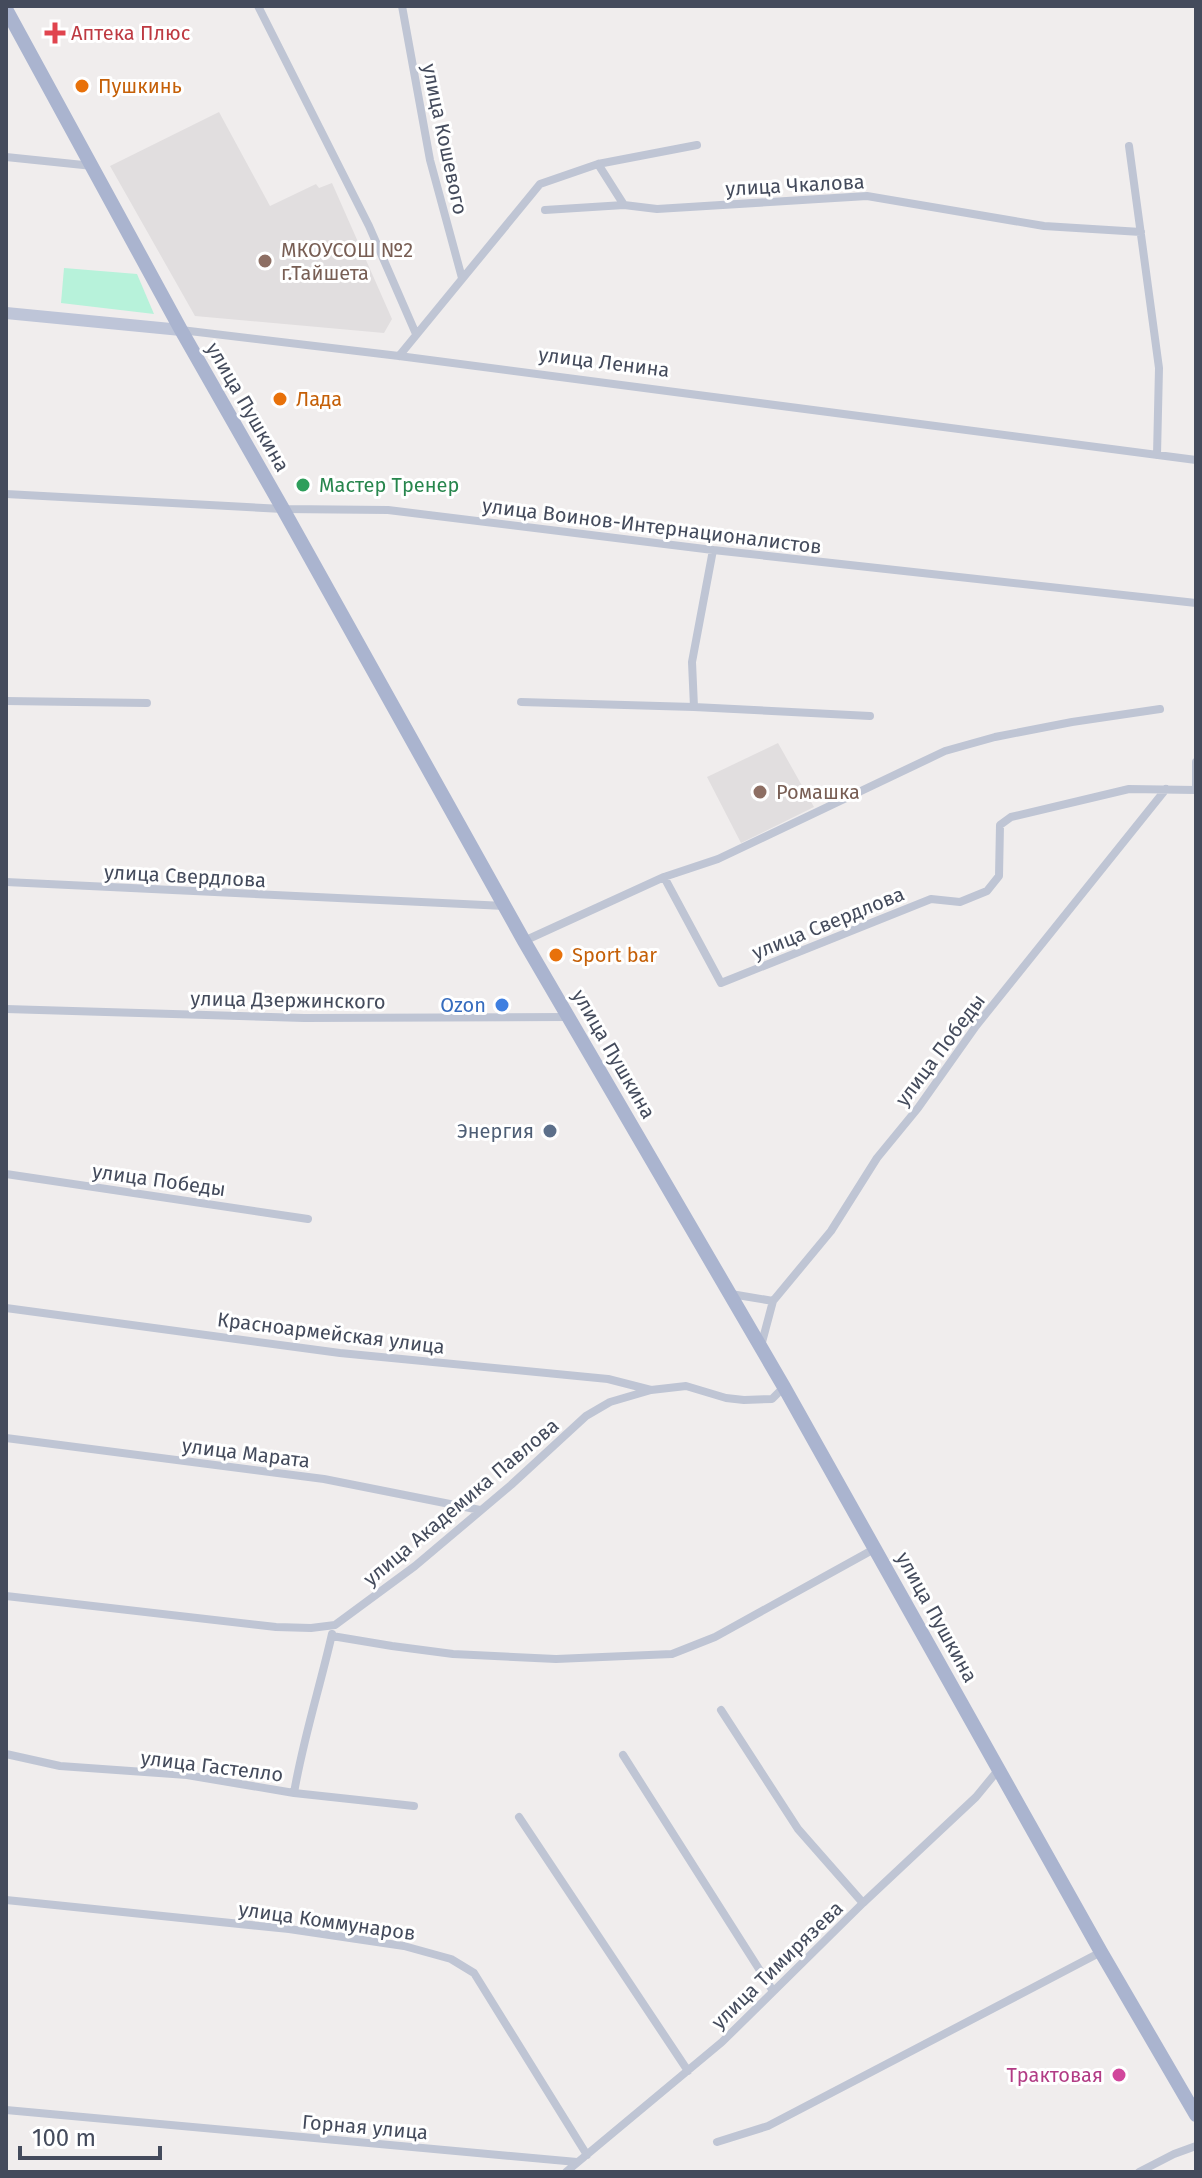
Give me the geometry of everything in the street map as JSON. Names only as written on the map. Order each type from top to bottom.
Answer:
[{"type":"main road","name":"улица Пушкина","points":[[6,9],[181,330],[524,941],[761,1346],[1101,1952],[1196,2115]]},
{"type":"main road","name":"улица Ленина","points":[[6,313],[181,330]]},
{"type":"street","points":[[258,6],[369,226],[416,334]]},
{"type":"street","name":"улица Кошевого","points":[[402,6],[430,160],[462,278]]},
{"type":"street","points":[[399,356],[540,184],[598,164],[697,145]]},
{"type":"street","points":[[1129,146],[1159,368],[1157,455]]},
{"type":"street","points":[[6,157],[93,166]]},
{"type":"street","points":[[598,164],[624,205]]},
{"type":"street","name":"улица Чкалова","points":[[545,210],[624,205],[657,209],[867,196],[1044,226],[1141,232]]},
{"type":"street","name":"улица Ленина","points":[[181,330],[1196,460]]},
{"type":"street","name":"улица Воинов-Интернационалистов","points":[[6,494],[283,509],[388,510],[713,550],[1196,603]]},
{"type":"street","points":[[694,707],[692,662],[713,550]]},
{"type":"street","points":[[6,701],[147,703]]},
{"type":"street","points":[[521,702],[870,716]]},
{"type":"street","points":[[524,941],[664,877],[718,859],[945,751],[995,737],[1160,709]]},
{"type":"street","points":[[1196,762],[1196,790]]},
{"type":"street","name":"улица Свердлова","points":[[664,877],[721,983],[931,899],[960,902],[987,891],[999,876],[1000,825],[1011,817],[1129,789],[1196,790]]},
{"type":"street","name":"улица Победы","points":[[773,1301],[831,1231],[877,1158],[918,1108],[976,1026],[1166,789]]},
{"type":"street","name":"улица Свердлова","points":[[6,882],[506,906]]},
{"type":"street","name":"улица Дзержинского","points":[[6,1009],[304,1018],[570,1017]]},
{"type":"street","name":"улица Победы","points":[[6,1174],[308,1219]]},
{"type":"street","points":[[731,1294],[773,1301],[761,1346]]},
{"type":"street","name":"Красноармейская улица","points":[[6,1308],[340,1353],[608,1379],[651,1390]]},
{"type":"street","name":"улица Академика Павлова","points":[[335,1625],[415,1566],[511,1485],[586,1416],[610,1402],[651,1390],[686,1386],[726,1398],[772,1399],[784,1387]]},
{"type":"street","name":"улица Марата","points":[[6,1438],[324,1479],[480,1510]]},
{"type":"street","points":[[332,1636],[468,1654],[556,1659],[672,1654],[715,1637],[876,1548]]},
{"type":"street","points":[[6,1596],[276,1627],[335,1625],[301,1753],[294,1793]]},
{"type":"street","points":[[721,1710],[798,1829],[863,1903]]},
{"type":"street","name":"улица Гастелло","points":[[6,1754],[60,1766],[187,1775],[294,1793],[414,1806]]},
{"type":"street","points":[[623,1755],[773,1991]]},
{"type":"street","name":"улица Тимирязева","points":[[566,2172],[722,2042],[976,1797],[1000,1769]]},
{"type":"street","points":[[519,1817],[688,2071]]},
{"type":"street","name":"улица Коммунаров","points":[[6,1900],[289,1929],[404,1946],[451,1959],[474,1973],[587,2155]]},
{"type":"street","points":[[717,2142],[768,2126],[1101,1952]]},
{"type":"street","name":"Горная улица","points":[[6,2110],[577,2162]]},
{"type":"street","points":[[1139,2172],[1196,2146]]},
{"type":"shaded area","name":"МКОУСОШ №2 г.Тайшета","points":[[219,112],[270,206],[316,184],[319,188],[332,183],[392,319],[384,333],[195,316],[110,166]]},
{"type":"shaded area","name":"Ромашка","points":[[778,743],[814,807],[741,843],[707,777]]},
{"type":"green space","points":[[64,268],[137,274],[154,314],[61,303]]},
{"type":"place","name":"Аптека Плюс","points":[[55,33]]},
{"type":"place","name":"Пушкинь","points":[[82,86]]},
{"type":"place","name":"МКОУСОШ №2 г.Тайшета","points":[[265,261]]},
{"type":"place","name":"Лада","points":[[280,399]]},
{"type":"place","name":"Мастер Тренер","points":[[303,485]]},
{"type":"place","name":"Ромашка","points":[[760,792]]},
{"type":"place","name":"Sport bar","points":[[556,955]]},
{"type":"place","name":"Ozon","points":[[502,1005]]},
{"type":"place","name":"Энергия","points":[[550,1131]]},
{"type":"place","name":"Трактовая","points":[[1119,2075]]}]
